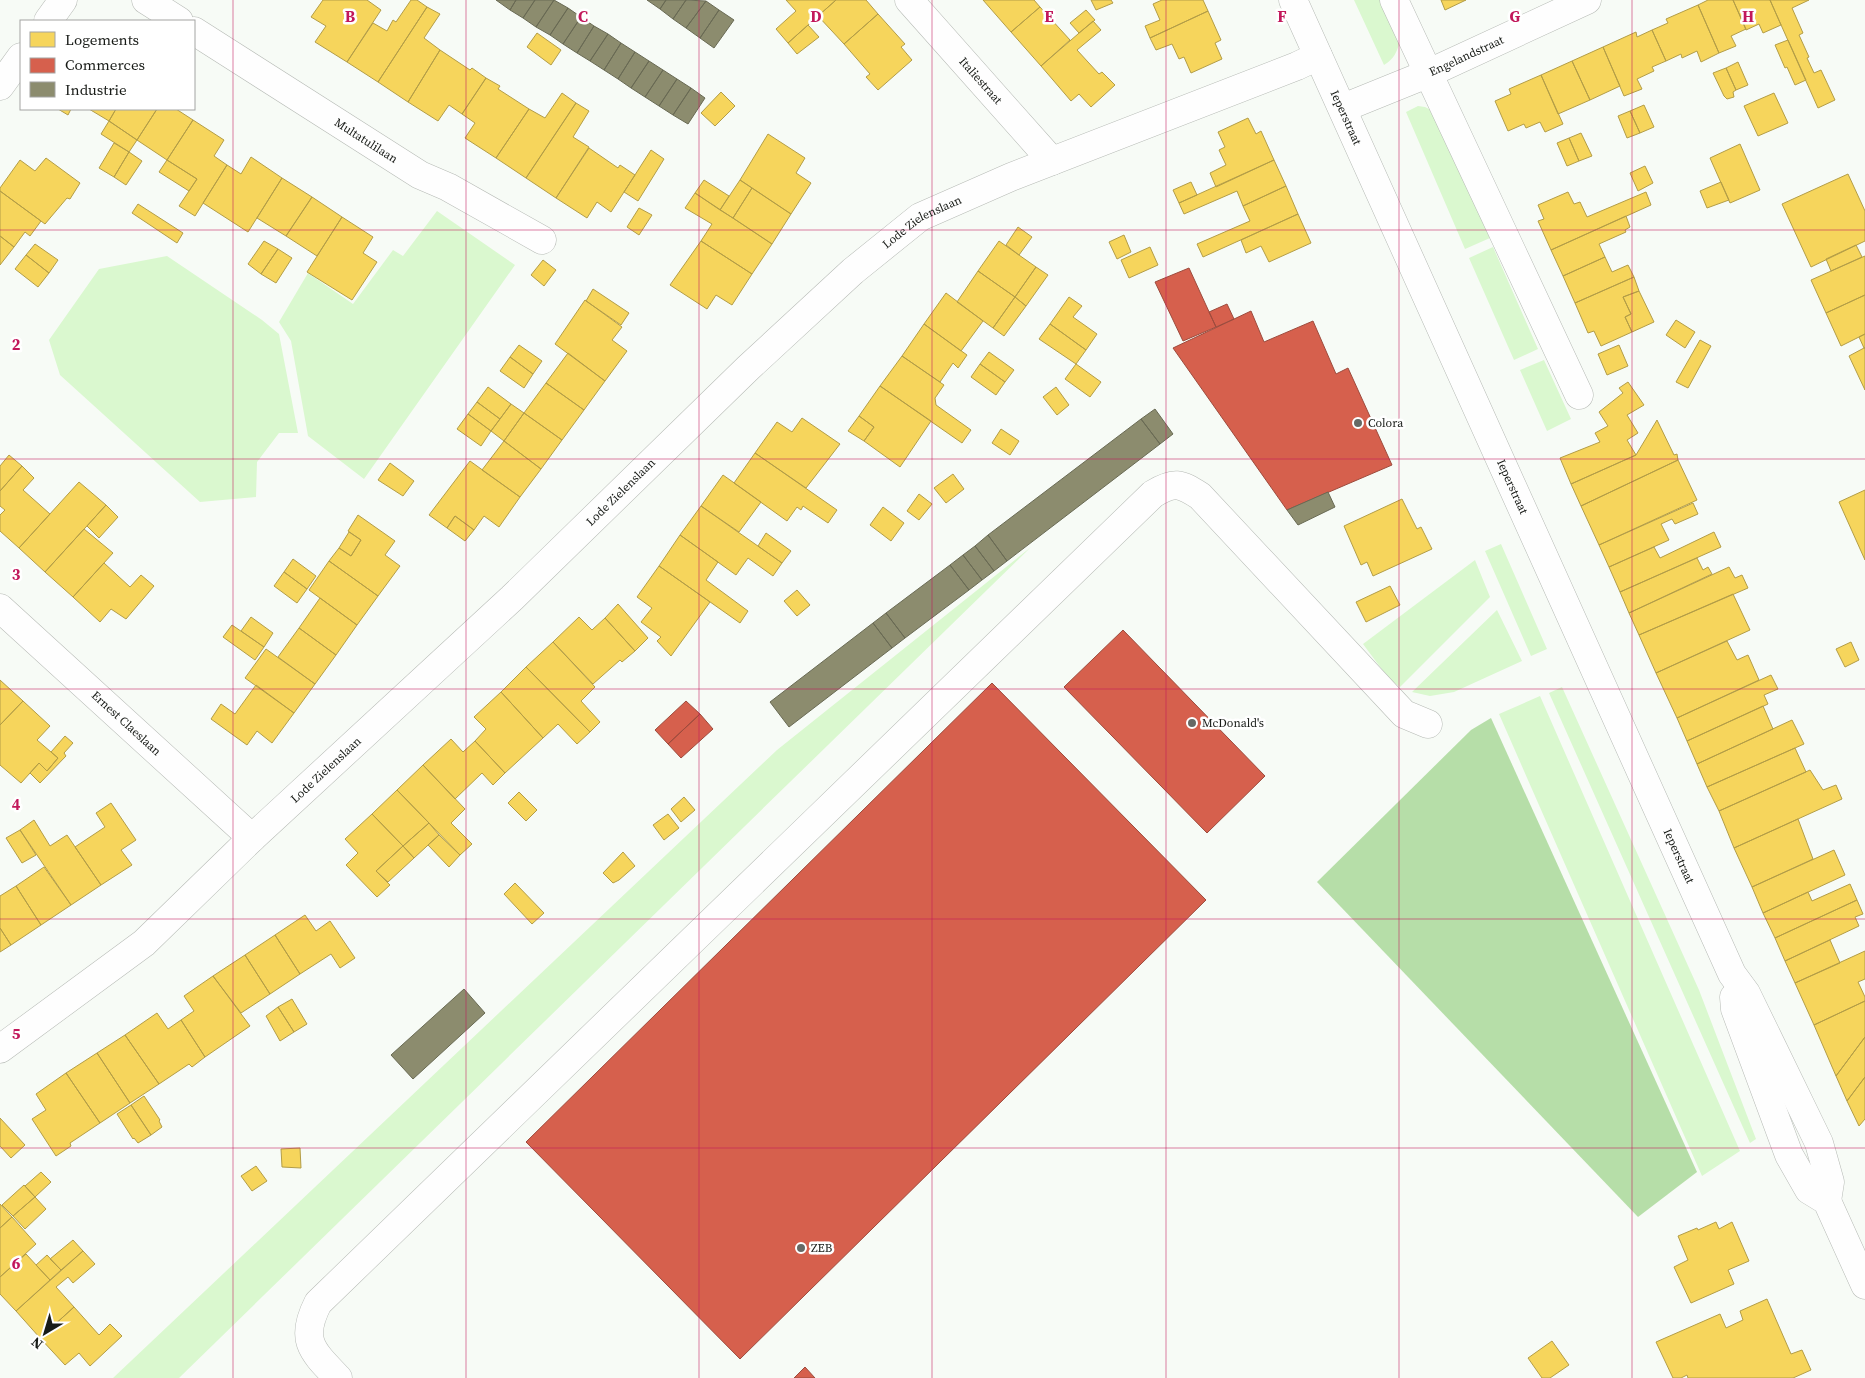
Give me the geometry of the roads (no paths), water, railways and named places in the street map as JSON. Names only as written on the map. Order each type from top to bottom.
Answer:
[{"type":"street","points":[[49,20],[63,0]]},
{"type":"street","points":[[146,0],[177,20]]},
{"type":"street","name":"Italiestraat","points":[[910,0],[1052,161]]},
{"type":"street","name":"Ieperstraat","points":[[1293,0],[1732,974],[1746,993],[1819,1143],[1830,1182],[1827,1202],[1865,1285]]},
{"type":"street","points":[[1394,0],[1427,74],[1579,395]]},
{"type":"street","name":"Engelandstraat","points":[[1343,108],[1427,74],[1587,0]]},
{"type":"street","name":"Multatulilaan","points":[[195,32],[420,175],[448,187],[542,240]]},
{"type":"street","name":"Lode Zielenslaan","points":[[0,1049],[144,943],[252,838],[512,598],[748,368],[853,272],[920,217],[1011,177],[1287,70],[1318,56]]},
{"type":"street","points":[[0,86],[20,58]]},
{"type":"street","points":[[338,1378],[318,1357],[310,1342],[308,1332],[310,1318],[318,1303],[1153,494],[1166,486],[1184,486],[1200,496],[1404,714],[1428,724]]},
{"type":"street","name":"Ernest Claeslaan","points":[[0,608],[252,838]]},
{"type":"place","name":"Colora","points":[[1358,423]]},
{"type":"place","name":"McDonald's","points":[[1192,723]]},
{"type":"place","name":"ZEB","points":[[801,1248]]}]
